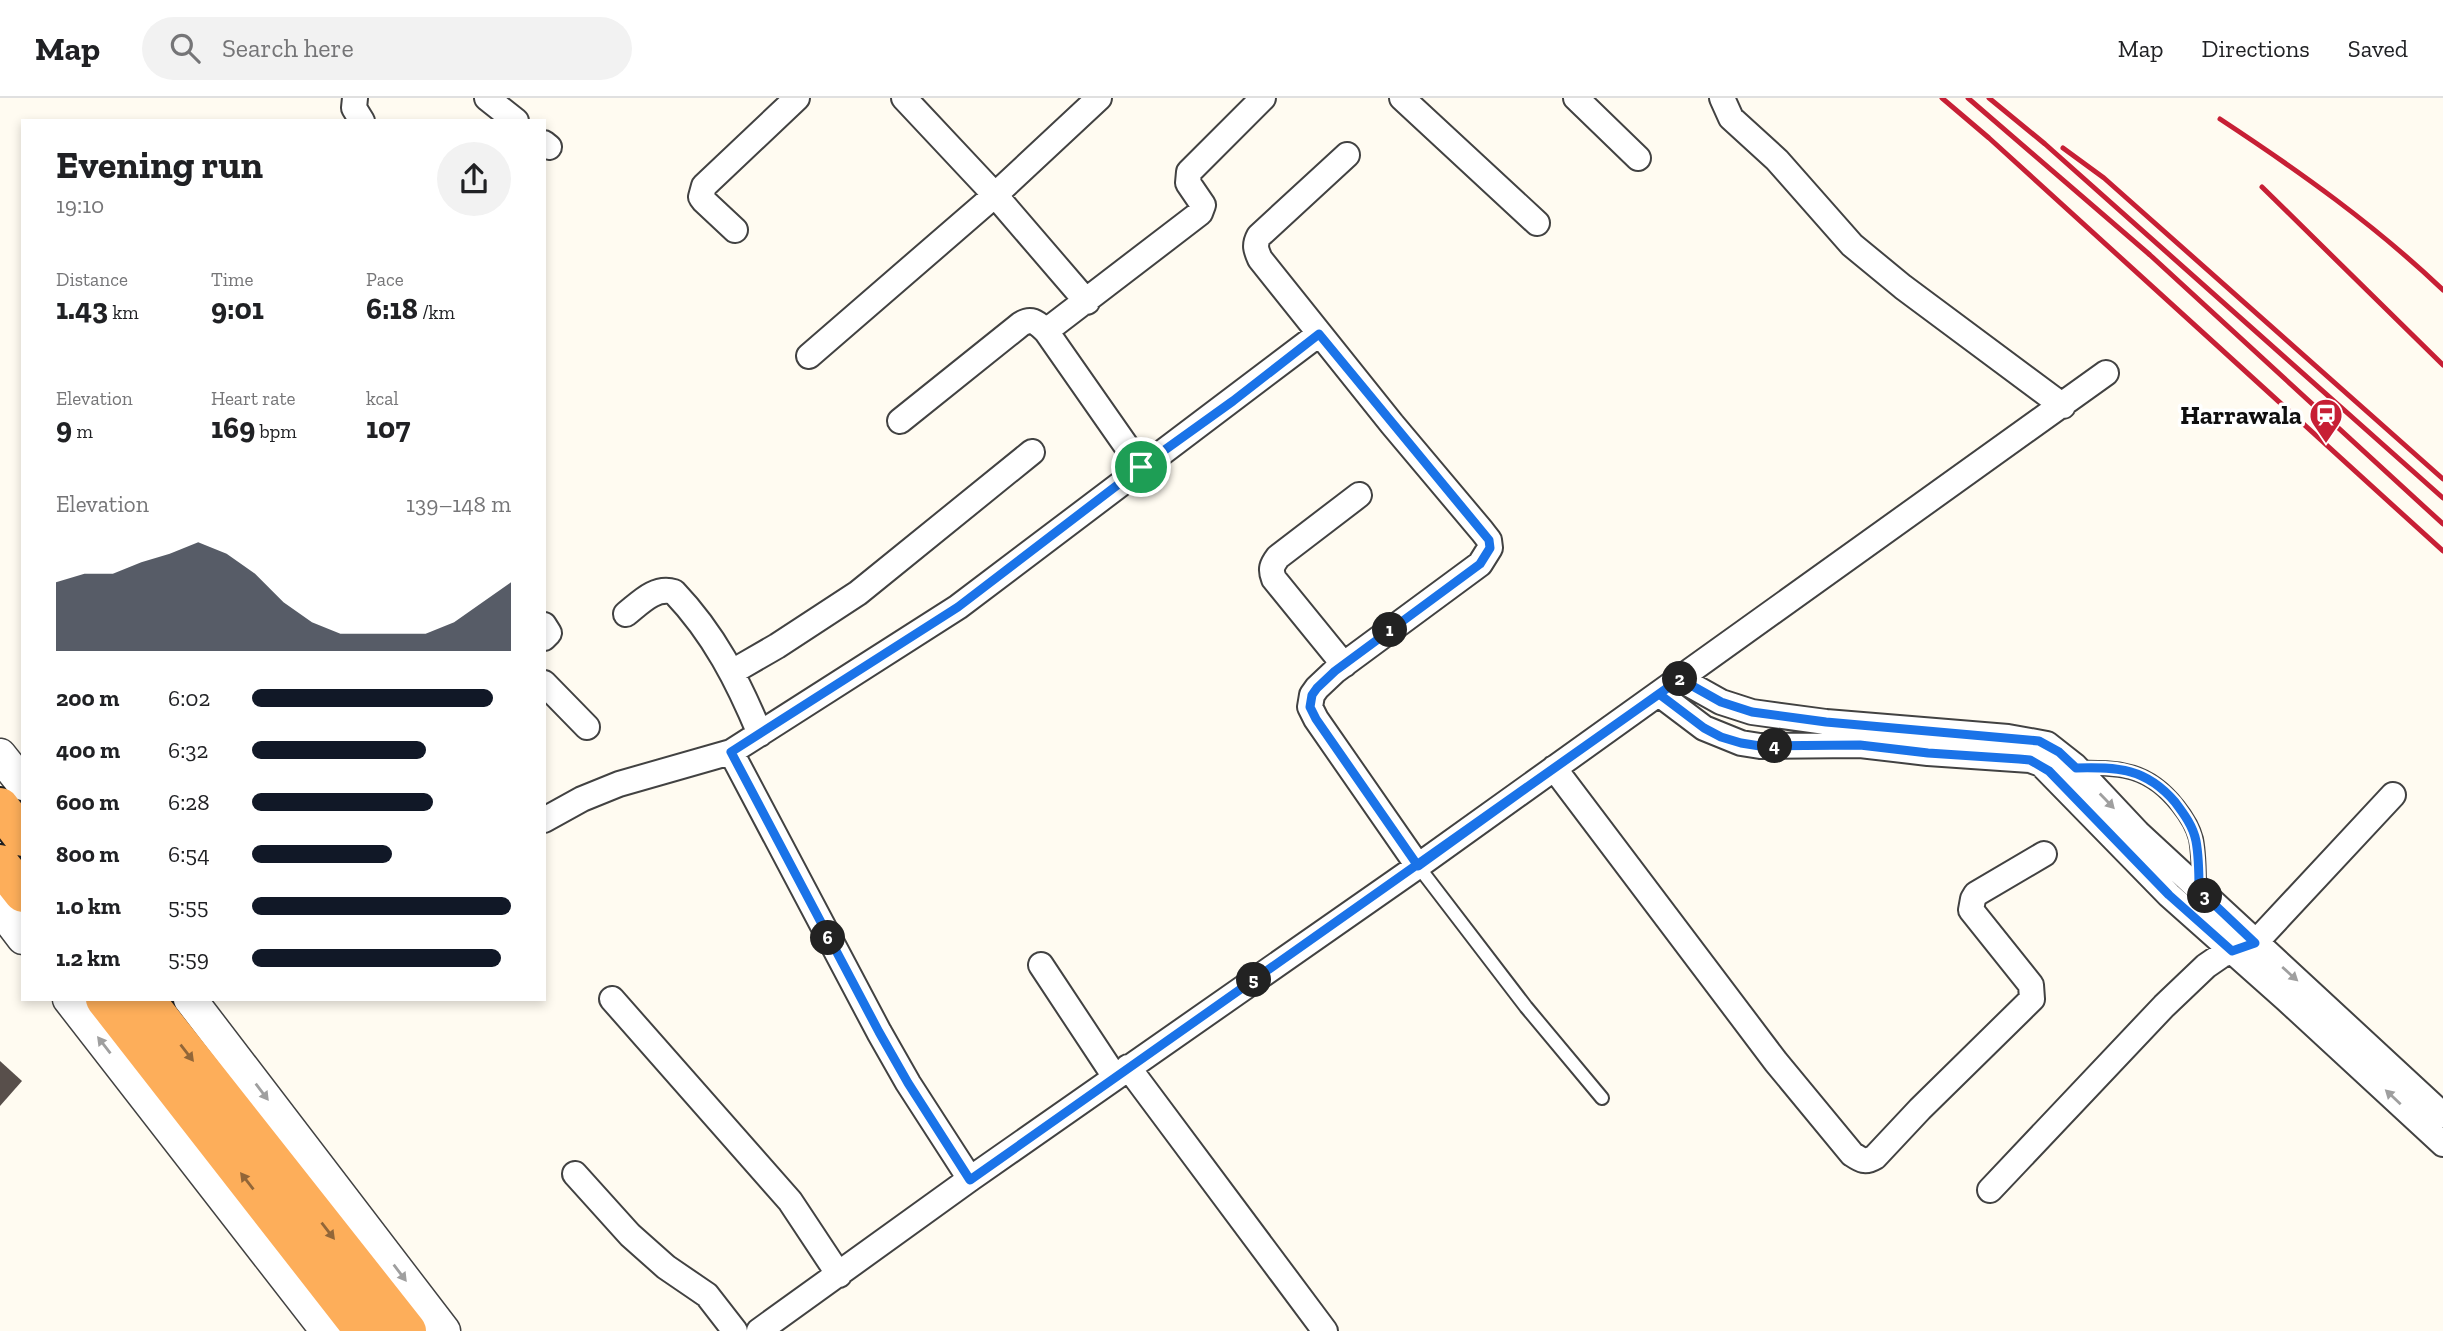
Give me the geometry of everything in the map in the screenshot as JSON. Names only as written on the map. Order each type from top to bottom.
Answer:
[{"type":"highway","points":[[0,807],[21,834]]},
{"type":"highway","points":[[0,864],[21,890]]},
{"type":"highway","points":[[107,1001],[364,1331]]},
{"type":"highway","points":[[147,1001],[407,1331]]},
{"type":"street","points":[[355,98],[354,108],[361,119]]},
{"type":"street","points":[[487,98],[513,119]]},
{"type":"street","points":[[735,230],[701,197],[704,186],[797,98]]},
{"type":"street","points":[[905,98],[995,195],[1087,302]]},
{"type":"street","points":[[809,356],[995,195],[1099,98]]},
{"type":"street","points":[[1046,331],[1200,214],[1203,205],[1188,183],[1189,172],[1263,98]]},
{"type":"street","points":[[1402,98],[1537,223]]},
{"type":"street","points":[[1576,98],[1638,158]]},
{"type":"street","points":[[1722,98],[1731,118],[1777,160],[1852,245],[1903,287],[2063,406]]},
{"type":"street","points":[[1347,155],[1259,236],[1255,243],[1260,259],[1482,531],[1489,540],[1490,548],[1480,564],[1344,665],[1312,695],[1310,707],[1418,866]]},
{"type":"street","points":[[900,421],[1021,324],[1027,320],[1034,321],[1046,331],[1141,467]]},
{"type":"street","points":[[546,819],[582,799],[619,784],[731,752],[760,734],[958,607],[1319,334]]},
{"type":"street","points":[[759,1331],[1121,1072],[1418,866],[2106,373]]},
{"type":"street","points":[[732,672],[858,593],[1032,452]]},
{"type":"street","points":[[1344,665],[1274,579],[1271,571],[1278,557],[1359,495]]},
{"type":"street","points":[[626,614],[656,592],[674,592],[712,636],[732,672],[760,734]]},
{"type":"street","points":[[1680,679],[1721,702],[1752,712],[1826,722],[2018,738],[2042,753],[2076,768],[2138,833],[2199,890],[2244,947],[2443,1143]]},
{"type":"street","points":[[546,685],[587,727]]},
{"type":"street","points":[[1659,694],[1704,728],[1721,737],[1760,746],[1860,745],[2030,760],[2042,753]]},
{"type":"street","points":[[731,752],[879,1032],[970,1180]]},
{"type":"street","points":[[2042,753],[2049,771],[2169,895],[2244,947],[2443,1115]]},
{"type":"street","points":[[0,755],[21,781]]},
{"type":"street","points":[[1555,768],[1776,1062],[1852,1154],[1861,1161],[1875,1157],[2032,999],[2031,985],[1971,905],[1976,894],[2044,854]]},
{"type":"street","points":[[1990,1190],[2164,1006],[2206,966],[2244,947],[2393,795]]},
{"type":"street","points":[[0,908],[21,935]]},
{"type":"street","points":[[1041,964],[1121,1072],[1325,1331]]},
{"type":"street","points":[[612,999],[790,1201],[839,1275]]},
{"type":"street","points":[[71,1001],[327,1331]]},
{"type":"street","points":[[192,1001],[444,1331]]},
{"type":"street","points":[[575,1174],[630,1235],[666,1267],[708,1295],[735,1331]]},
{"type":"lane","points":[[2076,768],[2117,768],[2136,772],[2167,792],[2193,829],[2198,858],[2199,890]]},
{"type":"lane","points":[[1418,866],[1526,1007],[1602,1098]]},
{"type":"building","points":[[0,1061],[22,1081],[0,1106]]},
{"type":"railway","points":[[1942,98],[2443,551]]},
{"type":"railway","points":[[1968,98],[2150,255],[2443,524]]},
{"type":"railway","points":[[1989,98],[2045,144],[2443,498]]},
{"type":"railway","points":[[2220,119],[2336,200],[2391,243],[2443,290]]},
{"type":"railway","points":[[2063,148],[2104,178],[2443,479]]},
{"type":"railway","points":[[2262,187],[2443,365]]},
{"type":"place","name":"Harrawala","points":[[2326,445]]},
{"type":"route","points":[[1141,467],[958,607],[731,752],[879,1032],[970,1180],[1418,866],[1659,694],[1704,728],[1741,743],[1760,746],[1860,745],[2030,760],[2041,764],[2169,895],[2232,951],[2255,943],[2199,890],[2198,858],[2193,829],[2167,792],[2136,772],[2117,768],[2076,768],[2059,752],[2039,741],[1826,722],[1752,712],[1721,702],[1680,679],[1418,866],[1316,719],[1310,707],[1312,695],[1335,671],[1480,564],[1490,548],[1489,540],[1319,334],[1233,401],[1141,467]]}]
